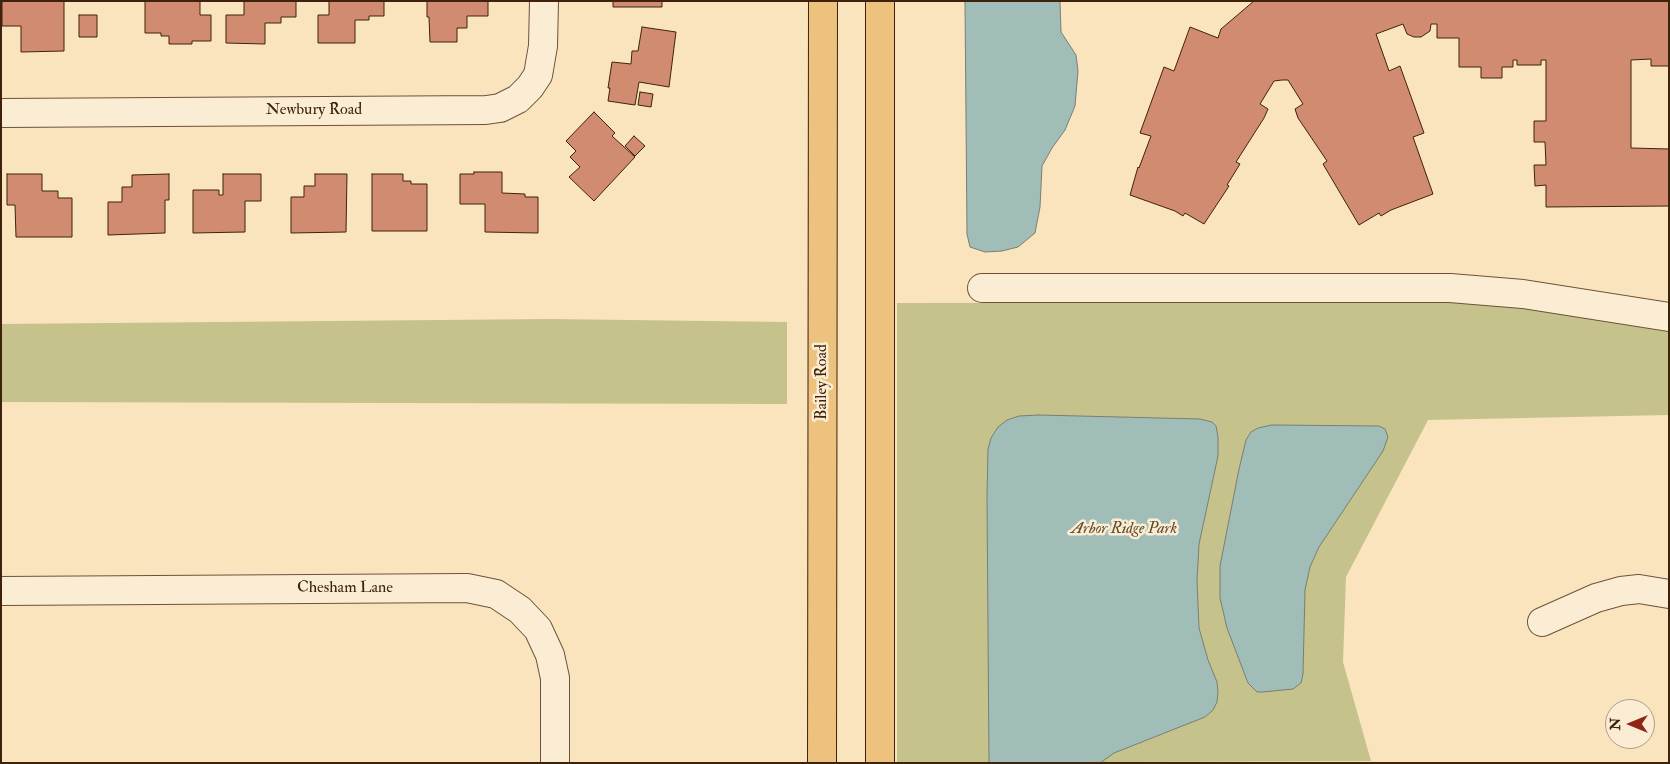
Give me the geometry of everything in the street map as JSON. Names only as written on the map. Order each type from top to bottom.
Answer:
[{"type":"main road","name":"Bailey Road","points":[[822,763],[823,1]]},
{"type":"main road","points":[[880,1],[880,763]]},
{"type":"street","name":"Newbury Road","points":[[1,113],[476,110],[500,108],[518,100],[538,75],[544,46],[544,1]]},
{"type":"street","points":[[982,288],[1450,288],[1523,294],[1669,318]]},
{"type":"street","name":"Chesham Lane","points":[[1,591],[467,588],[496,594],[520,610],[538,630],[550,655],[555,678],[555,763]]},
{"type":"street","points":[[1542,622],[1596,598],[1621,591],[1639,589],[1669,594]]},
{"type":"green space","name":"Arbor Ridge Park","points":[[1495,302],[1669,332],[1669,415],[1428,420],[1346,577],[1343,662],[1371,761],[897,763],[897,303]]},
{"type":"green space","points":[[550,319],[787,322],[787,404],[1,402],[1,324]]},
{"type":"water","points":[[965,1],[1060,1],[1061,32],[1076,55],[1078,71],[1075,106],[1065,130],[1042,166],[1040,207],[1035,233],[1018,247],[1002,251],[985,252],[970,247],[967,234]]},
{"type":"water","points":[[1019,416],[1200,419],[1212,422],[1216,426],[1218,437],[1218,456],[1199,544],[1197,581],[1199,628],[1208,660],[1217,682],[1217,702],[1213,710],[1205,717],[1114,753],[1100,763],[989,763],[988,449],[991,438],[998,427],[1007,420]]},
{"type":"water","points":[[1272,425],[1379,426],[1385,429],[1388,437],[1383,451],[1319,547],[1310,567],[1305,590],[1303,674],[1301,683],[1293,689],[1257,692],[1248,683],[1227,628],[1220,598],[1220,566],[1246,440],[1251,432],[1258,428]]},
{"type":"building","points":[[2,1],[64,1],[64,51],[21,52],[21,26],[2,26]]},
{"type":"building","points":[[145,1],[200,1],[200,15],[211,15],[211,41],[192,41],[192,44],[169,44],[169,36],[161,36],[161,33],[145,33]]},
{"type":"building","points":[[244,1],[296,1],[296,17],[281,17],[281,23],[265,23],[265,44],[226,43],[226,15],[244,15]]},
{"type":"building","points":[[329,1],[384,1],[384,16],[369,16],[369,20],[355,20],[355,43],[318,43],[318,15],[329,15]]},
{"type":"building","points":[[427,1],[488,1],[488,16],[467,16],[467,28],[457,28],[457,42],[430,42]]},
{"type":"building","points":[[613,1],[662,1],[662,7],[613,7]]},
{"type":"building","points":[[1254,1],[1669,1],[1669,66],[1651,66],[1651,59],[1631,60],[1631,148],[1669,149],[1669,206],[1546,207],[1546,185],[1535,186],[1534,165],[1546,165],[1545,142],[1534,142],[1534,121],[1546,121],[1546,60],[1541,60],[1541,65],[1517,65],[1517,60],[1513,60],[1513,67],[1502,67],[1502,78],[1481,78],[1481,67],[1459,67],[1459,38],[1437,38],[1437,24],[1431,24],[1430,31],[1421,37],[1407,34],[1403,24],[1376,34],[1389,71],[1400,66],[1424,133],[1413,137],[1433,194],[1391,210],[1381,216],[1379,213],[1359,225],[1323,164],[1327,161],[1298,118],[1295,109],[1303,104],[1288,80],[1282,80],[1274,81],[1260,104],[1268,109],[1264,118],[1236,162],[1240,164],[1227,185],[1229,186],[1204,224],[1185,213],[1183,216],[1175,211],[1130,195],[1138,167],[1151,136],[1140,133],[1164,67],[1174,71],[1190,27],[1218,38],[1221,29]]},
{"type":"building","points":[[79,15],[97,15],[97,37],[79,37]]},
{"type":"building","points":[[642,27],[676,32],[669,87],[639,82],[635,105],[608,101],[612,62],[631,64],[632,51],[638,51]]},
{"type":"building","points":[[640,92],[653,94],[651,107],[638,105]]},
{"type":"building","points":[[594,112],[615,133],[612,136],[635,157],[594,201],[569,177],[580,167],[570,157],[576,151],[566,141]]},
{"type":"building","points":[[634,136],[645,146],[635,156],[625,146]]},
{"type":"building","points":[[474,172],[502,172],[502,193],[525,194],[525,197],[538,197],[538,233],[485,232],[485,204],[460,204],[460,174],[474,174]]},
{"type":"building","points":[[7,174],[42,174],[42,191],[58,191],[58,198],[72,198],[72,237],[16,237],[15,205],[7,205]]},
{"type":"building","points":[[169,174],[169,200],[165,200],[165,233],[108,235],[108,202],[122,202],[122,187],[132,187],[132,175]]},
{"type":"building","points":[[223,174],[261,174],[261,201],[245,201],[245,232],[193,233],[193,190],[219,190],[219,195],[223,195]]},
{"type":"building","points":[[315,174],[347,174],[346,232],[291,233],[291,197],[304,197],[304,186],[315,186]]},
{"type":"building","points":[[372,174],[403,174],[403,181],[411,181],[411,184],[427,184],[427,231],[372,231]]}]
